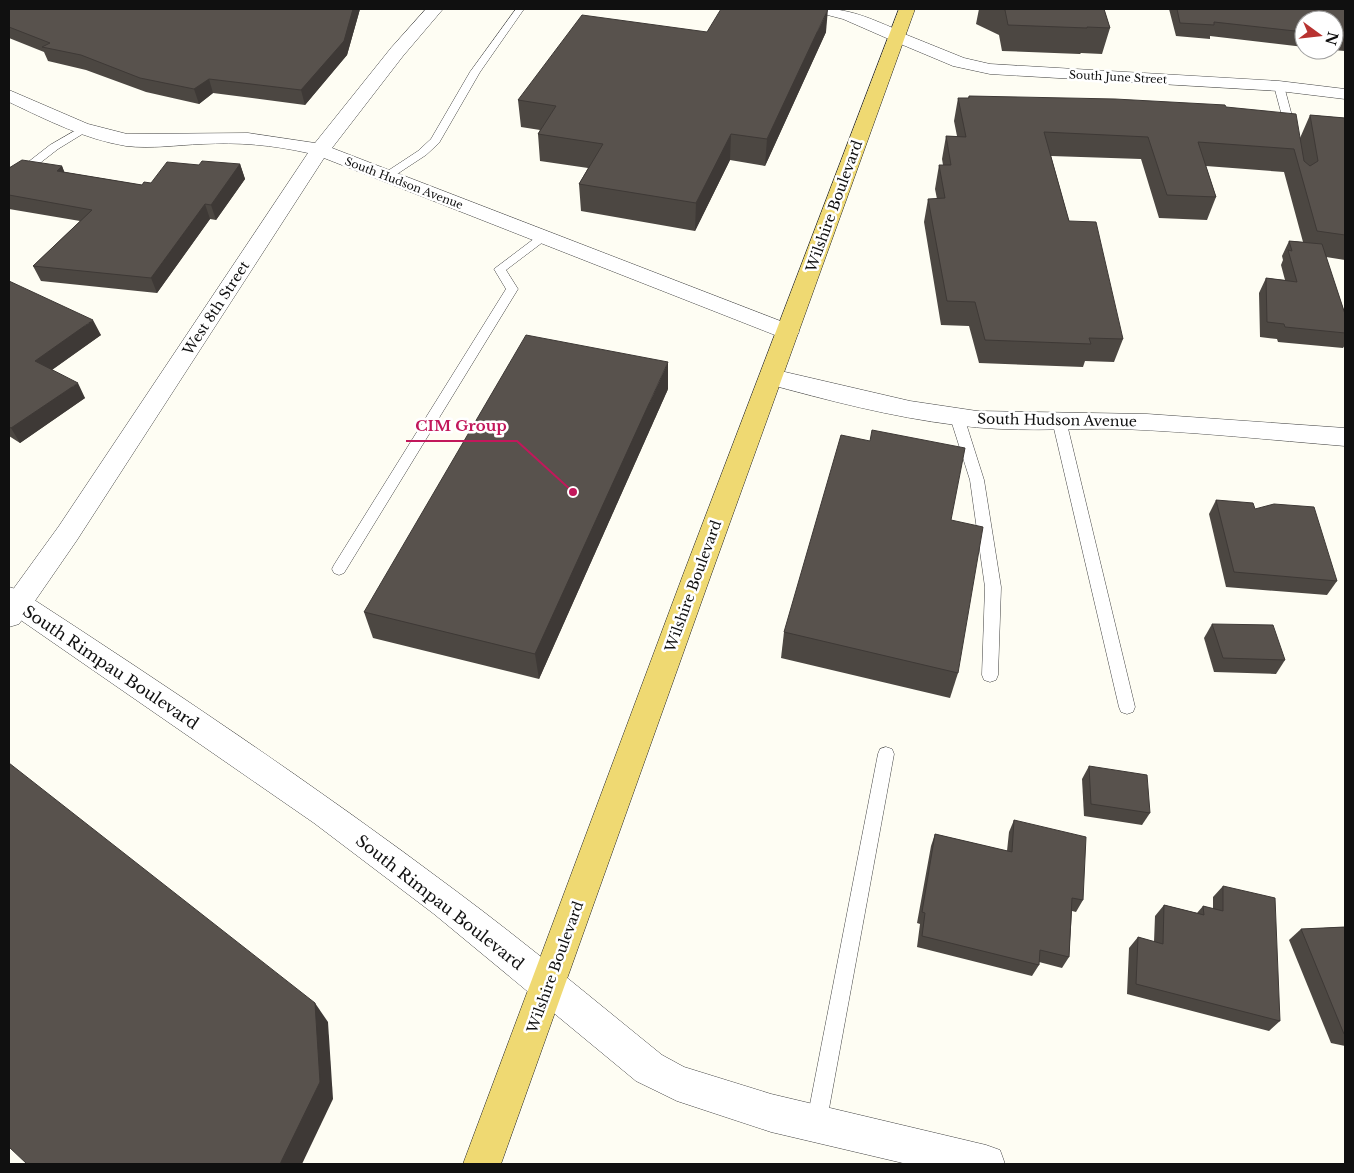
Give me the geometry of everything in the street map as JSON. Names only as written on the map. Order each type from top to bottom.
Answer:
[{"type":"main road","name":"Wilshire Boulevard","points":[[482,1164],[697,575],[907,9]]},
{"type":"street","name":"West 8th Street","points":[[12,606],[68,532],[320,150],[397,52],[435,9]]},
{"type":"street","name":"South June Street","points":[[822,9],[848,15],[959,62],[990,69],[1279,86],[1345,94]]},
{"type":"street","name":"South Hudson Avenue","points":[[9,95],[98,134],[127,140],[160,142],[241,137],[280,140],[320,150],[788,332]]},
{"type":"street","name":"South Hudson Avenue","points":[[772,377],[957,418],[1119,421],[1248,428],[1345,437]]},
{"type":"street","name":"South Rimpau Boulevard","points":[[12,606],[325,813],[446,903],[649,1068],[670,1079],[771,1114],[986,1164]]},
{"type":"lane","points":[[387,176],[422,153],[435,141],[475,72],[520,9]]},
{"type":"lane","points":[[1279,86],[1295,145]]},
{"type":"lane","points":[[9,182],[54,147],[85,128]]},
{"type":"lane","points":[[340,569],[512,289],[500,269],[543,237]]},
{"type":"lane","points":[[957,418],[977,480],[993,587],[990,675]]},
{"type":"lane","points":[[1059,420],[1127,706]]},
{"type":"lane","points":[[816,1125],[886,754]]},
{"type":"building","points":[[9,9],[353,9],[344,41],[301,90],[209,79],[194,89],[140,78],[81,55],[42,47],[50,43],[9,27]]},
{"type":"building","points":[[721,9],[828,9],[767,139],[731,134],[696,203],[579,184],[603,144],[538,134],[556,106],[518,100],[582,15],[707,32]]},
{"type":"building","points":[[1003,9],[1104,9],[1110,28],[1008,25],[1005,10]]},
{"type":"building","points":[[1177,9],[1345,9],[1345,37],[1344,10],[1294,10],[1294,31],[1214,22],[1214,25],[1180,23]]},
{"type":"building","points":[[969,96],[1115,99],[1225,105],[1226,107],[1296,114],[1304,161],[1310,166],[1318,161],[1310,115],[1345,118],[1345,235],[1317,231],[1294,149],[1198,142],[1216,197],[1167,195],[1148,137],[1044,132],[1069,221],[1096,222],[1123,339],[1089,338],[1091,344],[985,340],[975,302],[947,301],[928,199],[945,198],[939,165],[951,165],[946,136],[966,137],[958,98],[969,98]]},
{"type":"building","points":[[22,160],[62,166],[57,171],[142,185],[144,182],[151,183],[167,162],[199,165],[202,161],[240,164],[211,205],[205,204],[151,278],[33,266],[92,210],[9,195],[9,168]]},
{"type":"building","points":[[1289,241],[1322,244],[1345,314],[1345,333],[1285,327],[1284,324],[1267,322],[1266,278],[1297,282],[1288,250],[1292,251]]},
{"type":"building","points":[[9,281],[93,320],[35,361],[78,383],[11,428],[9,427]]},
{"type":"building","points":[[526,335],[668,362],[535,654],[364,612]]},
{"type":"building","points":[[872,430],[965,448],[951,520],[983,527],[958,673],[784,632],[841,435],[870,441]]},
{"type":"building","points":[[1216,500],[1253,503],[1255,509],[1274,504],[1314,507],[1337,581],[1234,572]]},
{"type":"building","points":[[1212,624],[1273,625],[1285,660],[1223,658]]},
{"type":"building","points":[[9,763],[315,1003],[320,1082],[280,1164],[27,1164],[9,1147]]},
{"type":"building","points":[[1089,766],[1147,775],[1150,813],[1091,804]]},
{"type":"building","points":[[1014,820],[1086,837],[1083,900],[1072,898],[1069,957],[1040,950],[1039,965],[922,936],[925,913],[922,912],[935,834],[1012,852]]},
{"type":"building","points":[[1223,886],[1275,898],[1280,1021],[1136,984],[1138,937],[1163,944],[1164,905],[1204,915],[1203,906],[1223,911]]},
{"type":"building","points":[[1345,927],[1345,1034],[1344,1034],[1301,929]]},
{"type":"place","name":"CIM Group","points":[[573,492]]}]
